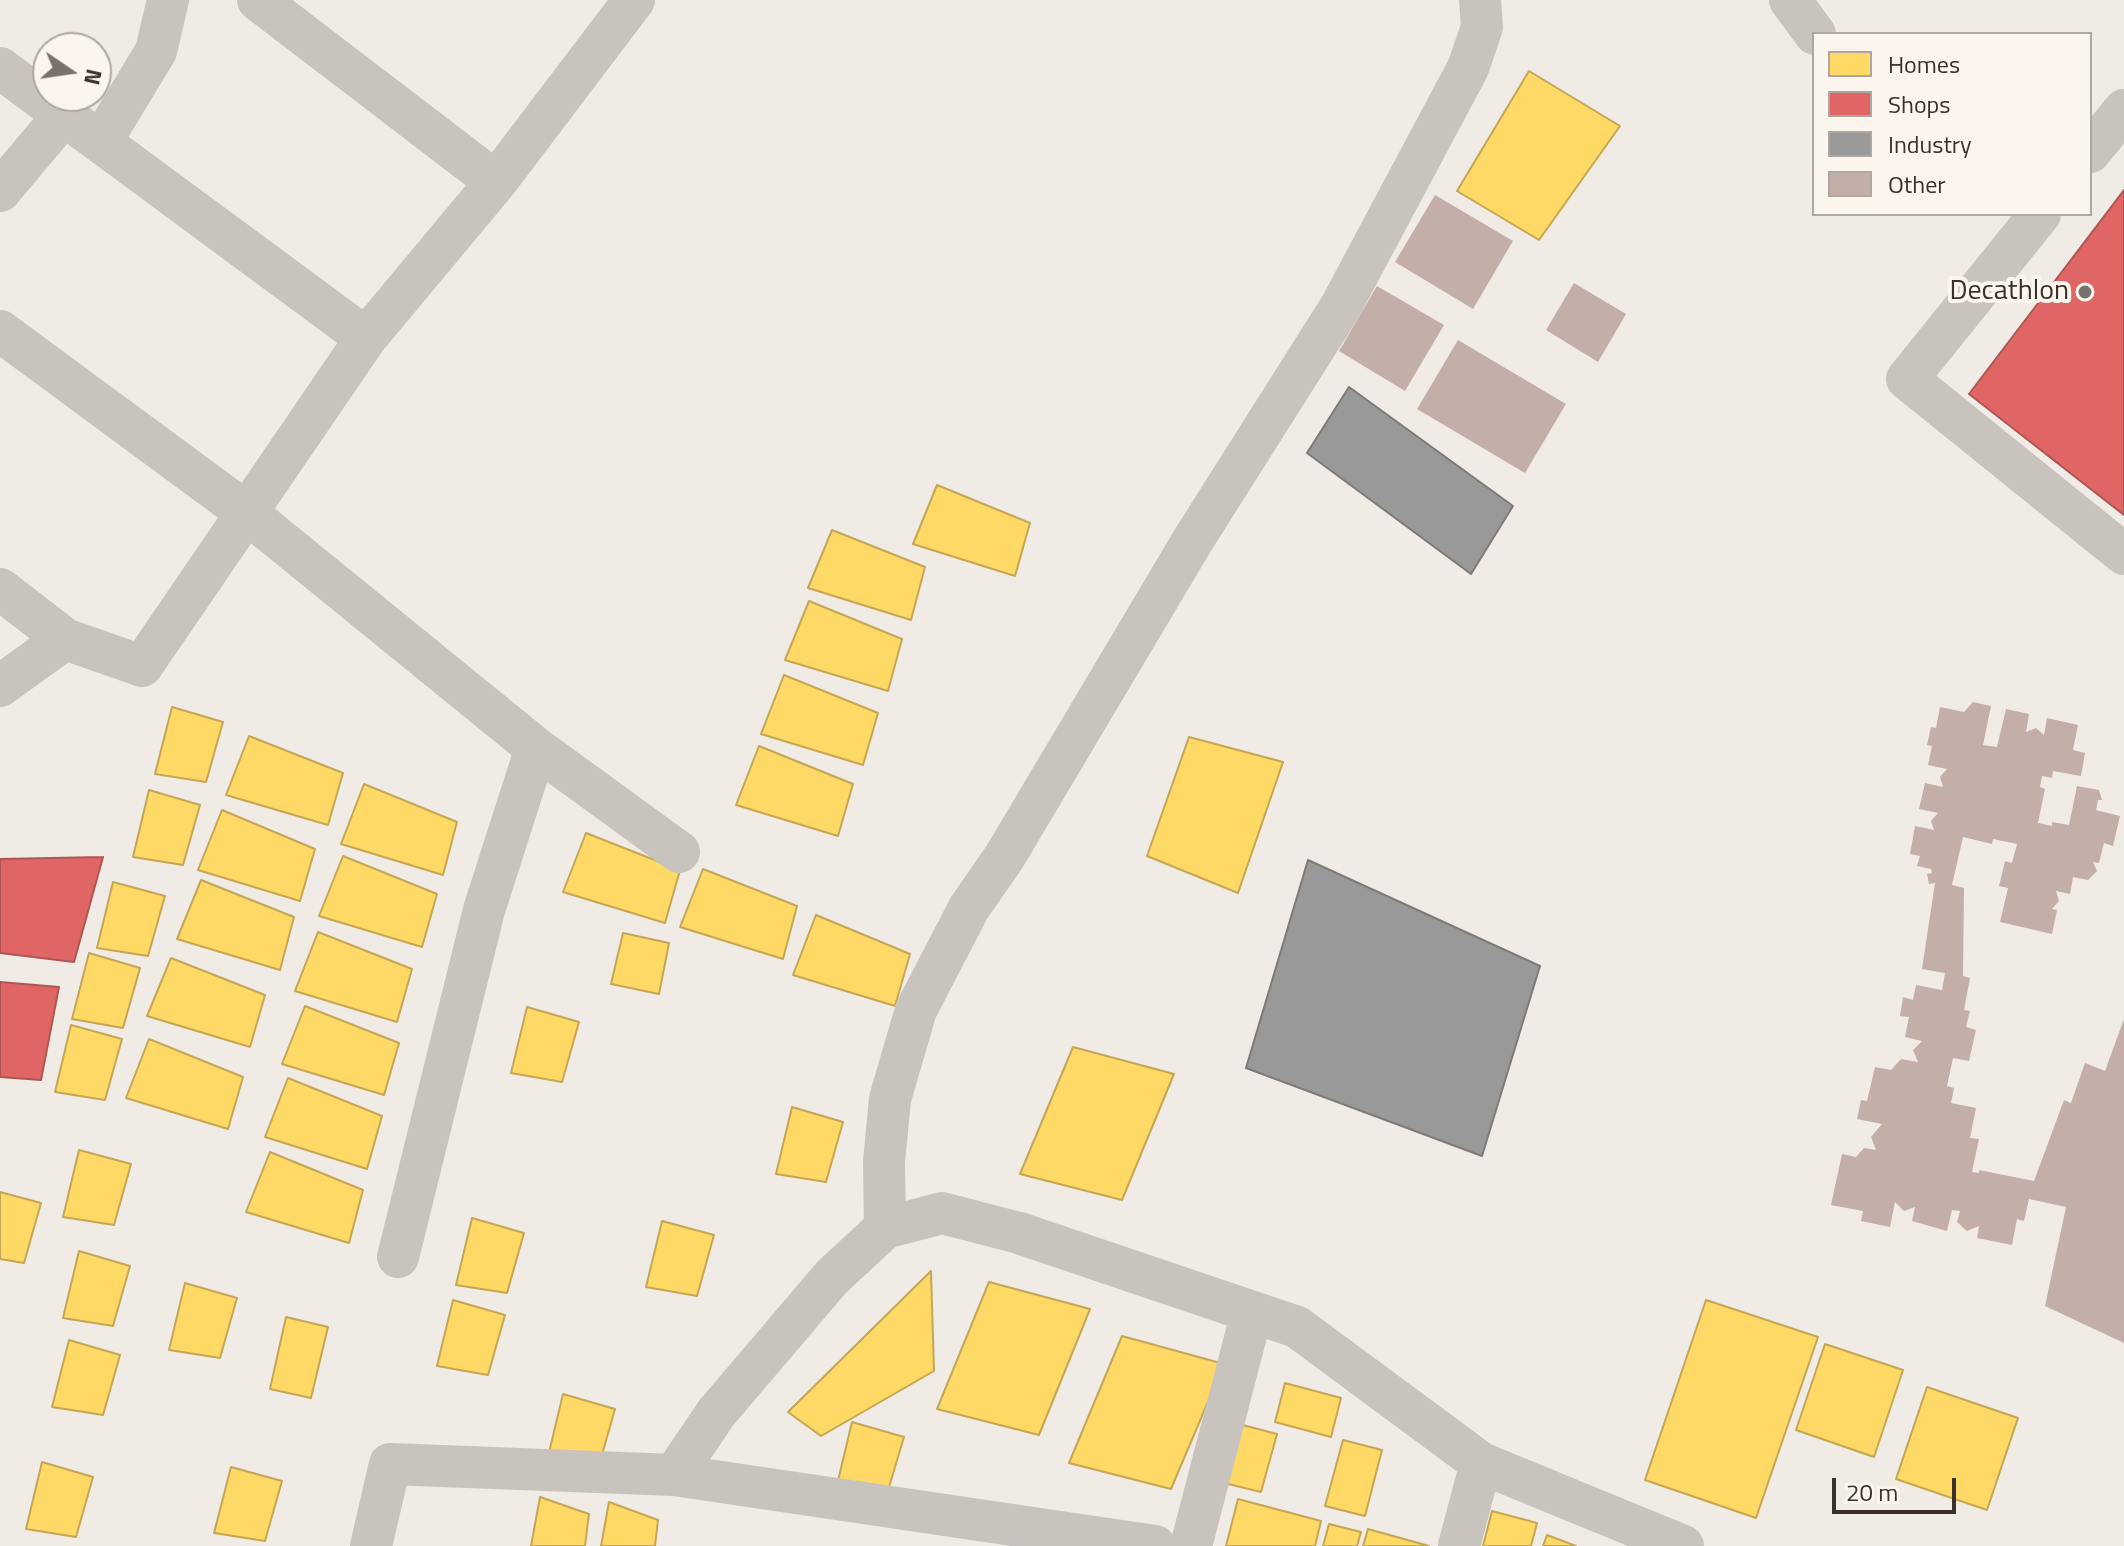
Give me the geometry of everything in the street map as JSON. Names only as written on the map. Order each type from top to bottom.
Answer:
[{"type":"street","points":[[101,142],[156,51],[168,0]]},
{"type":"street","points":[[258,0],[496,182]]},
{"type":"street","points":[[0,589],[65,639],[142,666],[366,338],[496,182],[634,0]]},
{"type":"street","points":[[885,1228],[884,1162],[890,1099],[916,1010],[969,908],[1005,856],[1193,540],[1341,306],[1468,68],[1482,27],[1480,0]]},
{"type":"street","points":[[1790,0],[1814,32]]},
{"type":"street","points":[[0,68],[366,338]]},
{"type":"street","points":[[2092,150],[2124,110]]},
{"type":"street","points":[[0,191],[64,115]]},
{"type":"street","points":[[2038,216],[1907,379],[2124,554]]},
{"type":"street","points":[[0,331],[247,513],[536,748],[679,852]]},
{"type":"street","points":[[0,686],[65,639]]},
{"type":"street","points":[[398,1257],[484,910],[536,748]]},
{"type":"street","points":[[674,1475],[717,1412],[832,1277],[885,1228],[942,1213],[1019,1233],[1297,1327],[1481,1463],[1618,1534],[1683,1546]]},
{"type":"street","points":[[1191,1546],[1252,1312]]},
{"type":"street","points":[[1459,1546],[1481,1463]]},
{"type":"street","points":[[371,1546],[390,1464],[674,1475],[1155,1546]]},
{"type":"building: Homes","points":[[1529,71],[1620,126],[1539,240],[1457,191]]},
{"type":"building: Homes","points":[[937,485],[1030,523],[1015,576],[913,544]]},
{"type":"building: Homes","points":[[832,530],[925,567],[911,620],[808,588]]},
{"type":"building: Homes","points":[[809,601],[902,639],[888,691],[785,660]]},
{"type":"building: Homes","points":[[784,675],[878,713],[863,765],[761,734]]},
{"type":"building: Homes","points":[[172,707],[223,722],[206,782],[155,774]]},
{"type":"building: Homes","points":[[249,736],[343,773],[328,825],[226,795]]},
{"type":"building: Homes","points":[[1189,737],[1283,762],[1238,893],[1147,856]]},
{"type":"building: Homes","points":[[759,746],[853,784],[838,836],[736,805]]},
{"type":"building: Homes","points":[[364,784],[457,822],[443,875],[341,844]]},
{"type":"building: Homes","points":[[149,790],[200,805],[183,865],[133,857]]},
{"type":"building: Homes","points":[[222,810],[315,849],[300,901],[198,870]]},
{"type":"building: Homes","points":[[586,833],[680,870],[665,923],[563,892]]},
{"type":"building: Homes","points":[[343,856],[437,894],[422,947],[319,916]]},
{"type":"building: Homes","points":[[703,869],[797,906],[783,959],[680,927]]},
{"type":"building: Homes","points":[[201,880],[294,917],[280,970],[177,939]]},
{"type":"building: Homes","points":[[113,882],[165,896],[148,956],[97,948]]},
{"type":"building: Homes","points":[[816,915],[910,954],[895,1006],[793,975]]},
{"type":"building: Homes","points":[[318,932],[412,969],[397,1022],[295,991]]},
{"type":"building: Homes","points":[[623,933],[669,943],[659,994],[611,984]]},
{"type":"building: Homes","points":[[89,953],[140,968],[123,1028],[72,1019]]},
{"type":"building: Homes","points":[[171,958],[265,995],[250,1047],[147,1016]]},
{"type":"building: Homes","points":[[305,1006],[399,1043],[384,1095],[282,1064]]},
{"type":"building: Homes","points":[[527,1007],[579,1022],[562,1082],[511,1073]]},
{"type":"building: Homes","points":[[71,1025],[122,1039],[105,1100],[55,1092]]},
{"type":"building: Homes","points":[[149,1039],[243,1077],[228,1129],[126,1098]]},
{"type":"building: Homes","points":[[1073,1047],[1174,1074],[1122,1200],[1020,1174]]},
{"type":"building: Homes","points":[[288,1078],[382,1116],[367,1169],[265,1137]]},
{"type":"building: Homes","points":[[792,1107],[843,1122],[826,1182],[776,1174]]},
{"type":"building: Homes","points":[[79,1150],[131,1164],[114,1225],[63,1217]]},
{"type":"building: Homes","points":[[270,1152],[363,1190],[349,1243],[246,1212]]},
{"type":"building: Homes","points":[[0,1192],[41,1203],[24,1263],[0,1259]]},
{"type":"building: Homes","points":[[472,1218],[524,1233],[507,1293],[456,1285]]},
{"type":"building: Homes","points":[[662,1221],[714,1235],[697,1296],[646,1287]]},
{"type":"building: Homes","points":[[79,1251],[130,1266],[113,1326],[63,1318]]},
{"type":"building: Homes","points":[[931,1271],[934,1371],[821,1436],[788,1412]]},
{"type":"building: Homes","points":[[989,1282],[1090,1309],[1039,1435],[937,1409]]},
{"type":"building: Homes","points":[[185,1283],[237,1298],[220,1358],[169,1350]]},
{"type":"building: Homes","points":[[453,1300],[505,1315],[488,1375],[437,1366]]},
{"type":"building: Homes","points":[[1706,1300],[1818,1337],[1756,1518],[1645,1480]]},
{"type":"building: Homes","points":[[286,1317],[328,1327],[311,1398],[270,1389]]},
{"type":"building: Homes","points":[[1122,1336],[1224,1364],[1171,1489],[1069,1463]]},
{"type":"building: Homes","points":[[69,1340],[120,1355],[103,1415],[52,1407]]},
{"type":"building: Homes","points":[[1825,1344],[1903,1370],[1874,1457],[1796,1430]]},
{"type":"building: Homes","points":[[1285,1383],[1341,1398],[1331,1437],[1275,1422]]},
{"type":"building: Homes","points":[[1927,1387],[2018,1418],[1987,1510],[1896,1479]]},
{"type":"building: Homes","points":[[563,1394],[615,1409],[598,1469],[547,1461]]},
{"type":"building: Homes","points":[[852,1422],[904,1437],[886,1497],[836,1489]]},
{"type":"building: Homes","points":[[1239,1424],[1277,1434],[1261,1492],[1224,1483]]},
{"type":"building: Homes","points":[[1343,1440],[1382,1450],[1365,1516],[1325,1506]]},
{"type":"building: Homes","points":[[42,1462],[93,1477],[76,1537],[26,1529]]},
{"type":"building: Homes","points":[[231,1467],[282,1481],[265,1541],[214,1533]]},
{"type":"building: Homes","points":[[540,1497],[589,1514],[585,1546],[531,1546]]},
{"type":"building: Homes","points":[[1238,1499],[1321,1521],[1315,1546],[1226,1546]]},
{"type":"building: Homes","points":[[609,1502],[658,1520],[655,1546],[601,1546]]},
{"type":"building: Homes","points":[[1492,1511],[1537,1523],[1531,1546],[1483,1546]]},
{"type":"building: Homes","points":[[1329,1524],[1361,1532],[1357,1546],[1323,1546]]},
{"type":"building: Homes","points":[[1368,1529],[1429,1546],[1363,1546]]},
{"type":"building: Homes","points":[[1547,1535],[1576,1546],[1543,1546]]},
{"type":"building: Shops","name":"Decathlon","points":[[2124,190],[2124,515],[1969,394]]},
{"type":"building: Shops","points":[[103,857],[74,962],[0,953],[0,859]]},
{"type":"building: Shops","points":[[0,982],[59,987],[41,1080],[0,1077]]},
{"type":"building: Industry","points":[[1349,387],[1513,506],[1471,574],[1307,453]]},
{"type":"building: Industry","points":[[1308,860],[1540,966],[1482,1156],[1246,1068]]},
{"type":"building: Other","points":[[1435,195],[1513,241],[1473,309],[1395,262]]},
{"type":"building: Other","points":[[1574,283],[1626,314],[1598,362],[1546,330]]},
{"type":"building: Other","points":[[1377,286],[1444,325],[1405,391],[1339,351]]},
{"type":"building: Other","points":[[1458,340],[1566,404],[1525,473],[1417,409]]},
{"type":"building: Other","points":[[1973,702],[1991,706],[1983,745],[1997,747],[2006,709],[2029,714],[2026,732],[2036,728],[2044,735],[2047,718],[2078,725],[2073,750],[2085,753],[2081,776],[2053,771],[2052,778],[2042,776],[2040,787],[2045,789],[2038,823],[2069,825],[2077,786],[2099,790],[2102,800],[2098,800],[2096,810],[2120,816],[2113,846],[2104,843],[2099,863],[2093,862],[2097,871],[2088,880],[2073,877],[2070,894],[2056,891],[2059,901],[2052,909],[2057,910],[2052,934],[2000,922],[2008,888],[1999,886],[2005,861],[2012,863],[2017,844],[1993,839],[1992,844],[1963,837],[1952,885],[1964,888],[1963,976],[1970,978],[1964,1010],[1970,1011],[1966,1027],[1976,1030],[1969,1061],[1953,1058],[1947,1086],[1954,1088],[1951,1103],[1976,1108],[1970,1138],[1979,1139],[1972,1172],[1979,1173],[1979,1170],[2034,1181],[2064,1100],[2071,1103],[2085,1063],[2105,1071],[2124,1019],[2124,1343],[2045,1306],[2066,1207],[2029,1199],[2024,1221],[2017,1219],[2012,1245],[1977,1238],[1979,1226],[1967,1231],[1957,1222],[1960,1211],[1952,1210],[1947,1231],[1912,1221],[1915,1207],[1904,1211],[1895,1202],[1890,1227],[1861,1221],[1863,1211],[1831,1205],[1842,1154],[1856,1157],[1864,1148],[1876,1150],[1871,1137],[1882,1124],[1857,1119],[1861,1100],[1867,1101],[1875,1067],[1891,1070],[1901,1059],[1918,1062],[1913,1050],[1922,1041],[1905,1037],[1909,1017],[1900,1016],[1903,997],[1913,1000],[1916,985],[1942,990],[1945,973],[1922,969],[1935,883],[1929,884],[1927,874],[1932,873],[1931,869],[1917,866],[1920,856],[1910,854],[1915,826],[1934,830],[1931,821],[1938,813],[1919,809],[1925,783],[1943,787],[1940,777],[1947,769],[1928,765],[1932,746],[1927,745],[1931,727],[1936,728],[1940,707],[1964,712]]},
{"type":"place","name":"Decathlon","points":[[2085,292]]}]
